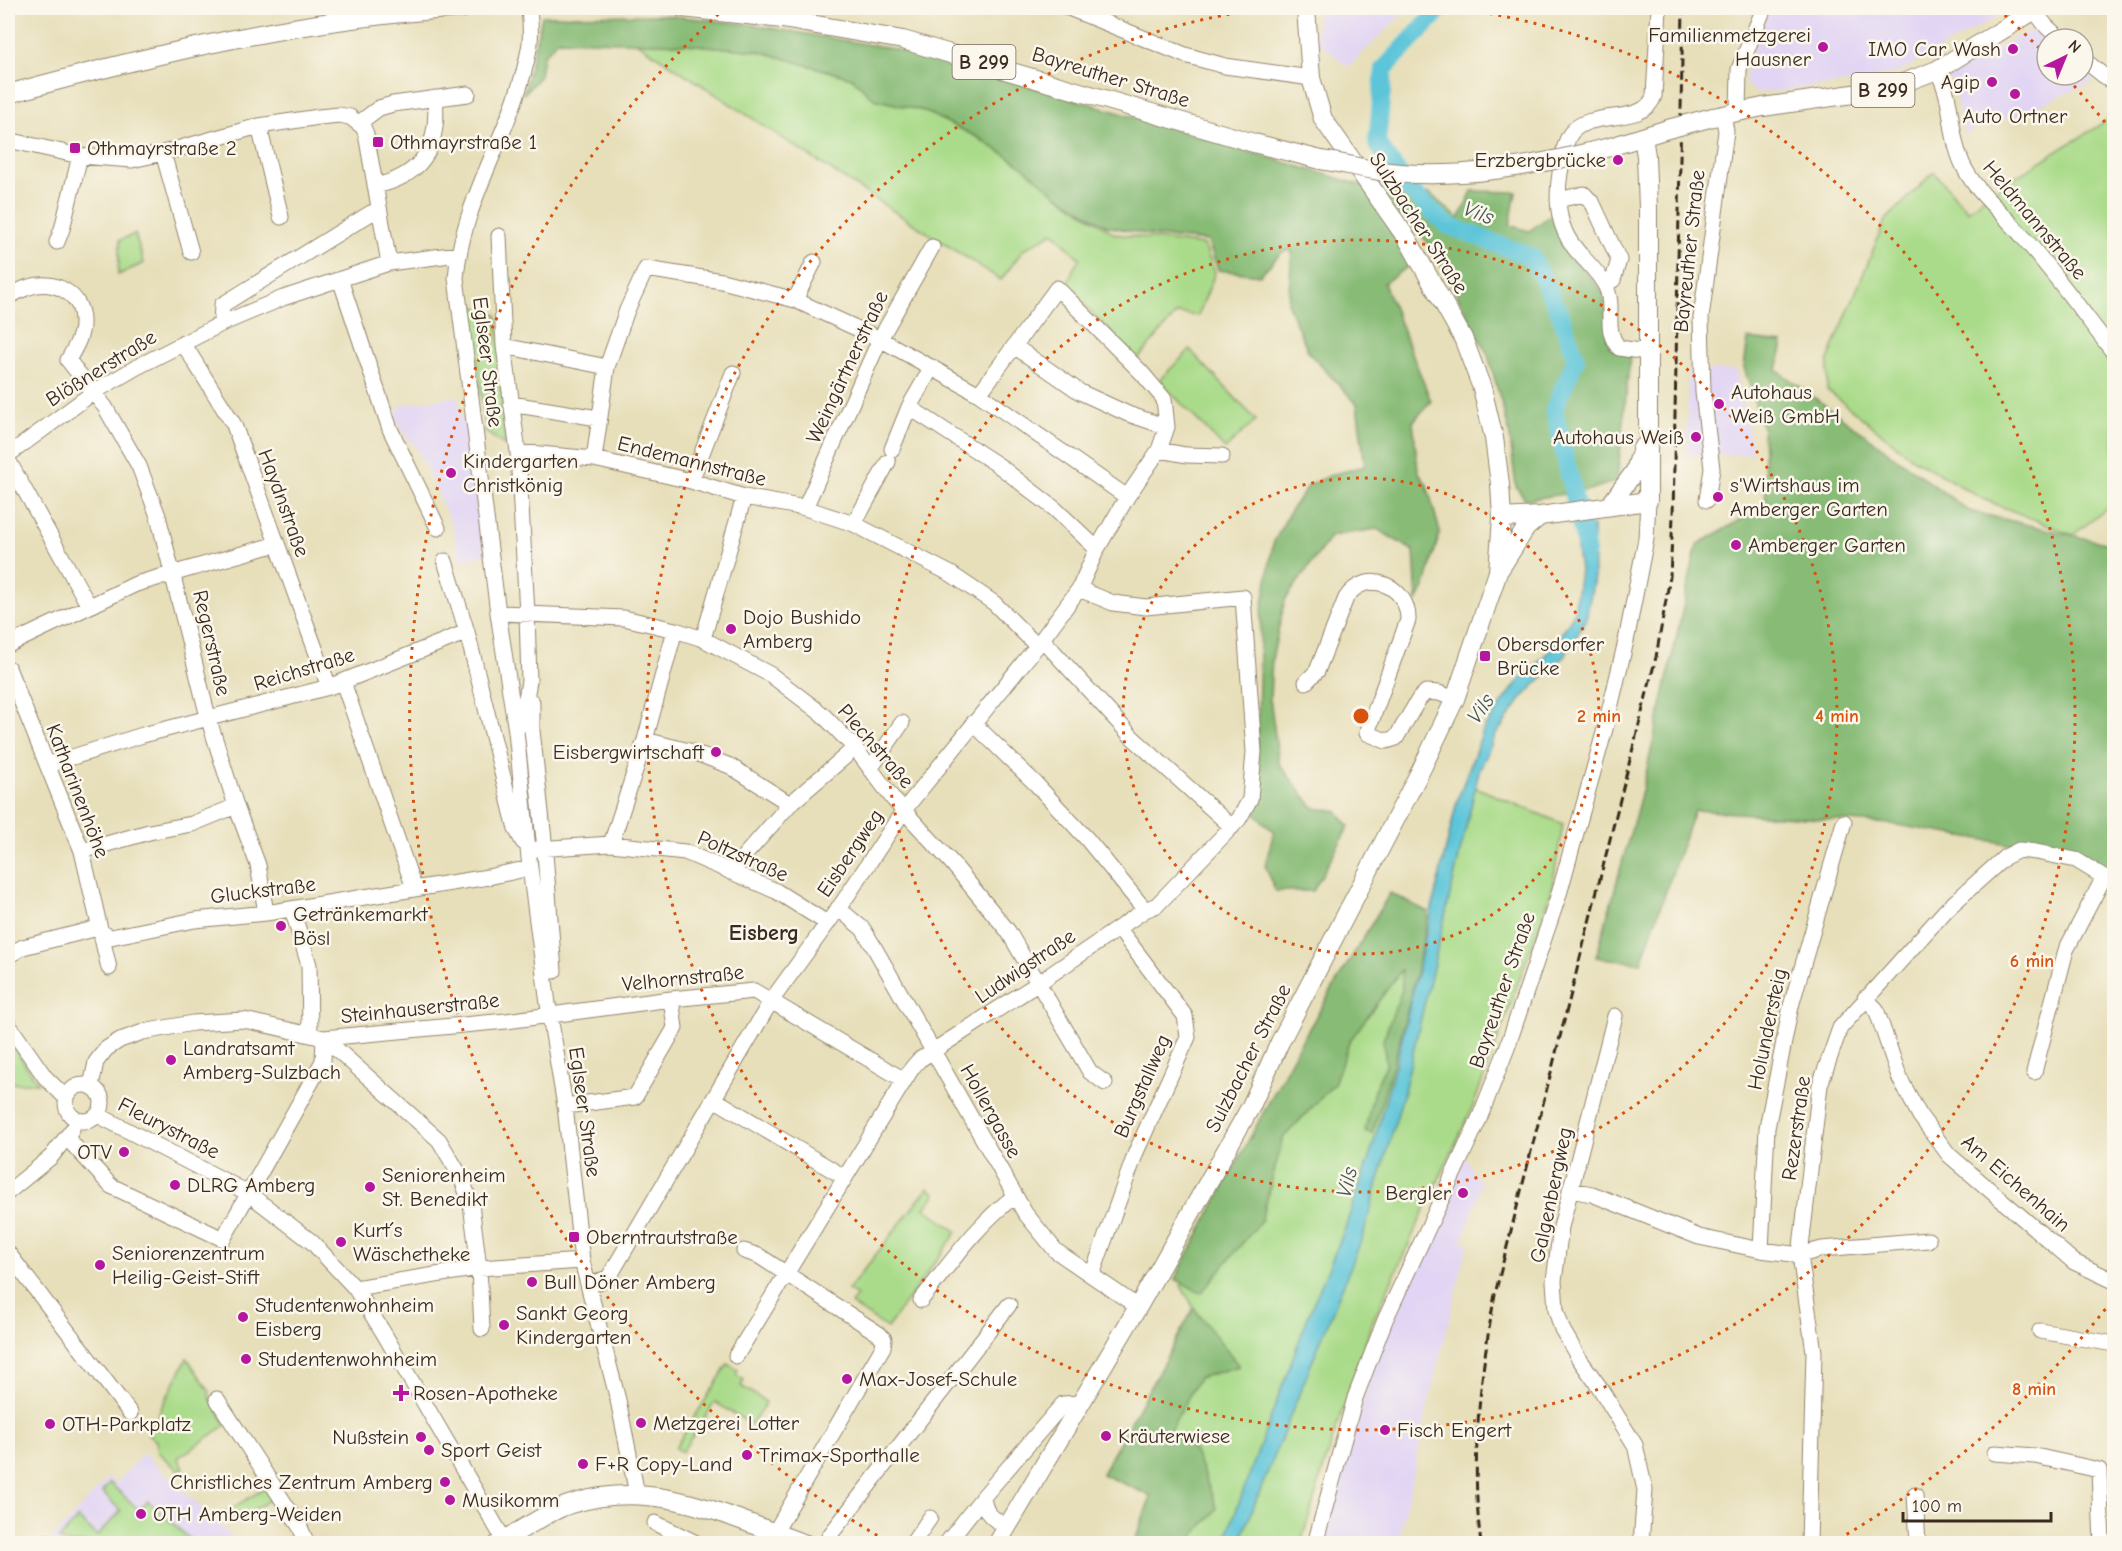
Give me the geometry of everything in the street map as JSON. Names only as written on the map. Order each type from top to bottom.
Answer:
[{"type":"main road","points":[[8,94],[111,66],[267,32],[393,14],[464,8]]},
{"type":"main road","name":"Bayreuther Straße","points":[[683,8],[783,20],[903,40],[1277,149],[1382,171],[1441,173],[1527,165],[1610,147],[1643,137],[1648,208],[1648,501]]},
{"type":"main road","name":"Sulzbacher Straße","points":[[1002,1536],[1138,1307],[1251,1106],[1280,1042],[1422,768],[1455,699],[1516,521],[1482,388],[1463,338],[1408,240],[1323,119],[1311,78],[1306,8]]},
{"type":"main road","name":"B 299","points":[[1643,137],[1725,115],[1887,89],[1937,70],[2036,9]]},
{"type":"main road","name":"Bayreuther Straße","points":[[1610,505],[1635,471],[1647,429]]},
{"type":"main road","points":[[1516,521],[1648,501]]},
{"type":"main road","name":"Sulzbacher Straße","points":[[1498,572],[1516,521]]},
{"type":"main road","points":[[501,1542],[568,1505],[608,1496],[637,1494],[689,1502],[771,1538],[806,1544]]},
{"type":"street","points":[[1070,8],[1185,55],[1225,66],[1311,78]]},
{"type":"street","points":[[1647,352],[1619,348],[1612,339],[1610,295],[1605,285],[1576,252],[1564,231],[1558,200],[1565,144],[1570,134],[1580,124],[1589,120],[1615,118],[1644,110],[1652,104],[1659,8]]},
{"type":"street","name":"Bayreuther Straße","points":[[1707,500],[1712,470],[1703,392],[1701,318],[1726,131],[1725,115],[1739,69],[1764,8]]},
{"type":"street","points":[[2036,9],[2047,27]]},
{"type":"street","name":"Eglseer Straße","points":[[529,14],[529,49],[515,98],[467,221],[458,254],[456,278],[498,613],[516,730],[530,868],[555,1013]]},
{"type":"street","points":[[2095,68],[2115,84]]},
{"type":"street","name":"Heldmannstraße","points":[[1937,70],[1949,99],[1956,152],[1967,173],[2034,250],[2115,352]]},
{"type":"street","points":[[359,123],[379,108],[393,104],[468,94]]},
{"type":"street","points":[[375,186],[387,183],[411,171],[420,163],[435,134],[437,116],[435,98]]},
{"type":"street","points":[[8,140],[80,156],[132,160],[259,126],[339,115],[350,117],[359,123],[366,134],[389,262]]},
{"type":"street","points":[[259,126],[281,217]]},
{"type":"street","points":[[163,153],[191,252]]},
{"type":"street","points":[[57,242],[80,156]]},
{"type":"street","points":[[1558,200],[1584,194],[1593,204],[1619,260],[1613,280],[1605,285]]},
{"type":"street","points":[[221,324],[222,305],[379,210]]},
{"type":"street","name":"Eglseer Straße","points":[[499,236],[504,346],[518,452],[527,613],[529,681],[523,717],[516,730]]},
{"type":"street","name":"Weingärtnerstraße","points":[[806,508],[880,339],[932,247]]},
{"type":"street","name":"Blößnerstraße","points":[[8,455],[94,392],[221,324],[283,298],[389,262],[458,254]]},
{"type":"street","points":[[795,300],[814,262]]},
{"type":"street","points":[[594,459],[606,368],[627,310],[646,269],[722,281],[795,300],[880,339],[979,394],[1127,497]]},
{"type":"street","points":[[340,279],[390,429],[438,528]]},
{"type":"street","name":"Regerstraße","points":[[8,296],[28,287],[45,284],[69,292],[80,306],[82,321],[78,342],[68,360],[105,407],[139,466],[158,516],[208,717],[236,806],[258,865],[266,913]]},
{"type":"street","name":"Eisbergweg","points":[[589,1286],[609,1277],[771,1002],[904,810],[1040,643],[1079,589],[1097,549],[1127,497],[1159,450],[1167,427],[1164,399],[1141,372],[1057,288],[1014,346]]},
{"type":"street","name":"Haydnstraße","points":[[183,343],[234,425],[277,544],[336,685],[414,888]]},
{"type":"street","name":"Eglseer Straße","points":[[504,346],[606,368]]},
{"type":"street","points":[[979,394],[1014,346],[1080,392],[1128,414],[1167,427]]},
{"type":"street","points":[[854,524],[890,456],[909,407],[932,367]]},
{"type":"street","points":[[692,481],[733,373]]},
{"type":"street","name":"Eglseer Straße","points":[[511,404],[598,418]]},
{"type":"street","points":[[909,407],[998,465],[1054,508],[1097,549]]},
{"type":"street","points":[[1159,450],[1186,455],[1222,456]]},
{"type":"street","name":"Endemannstraße","points":[[518,452],[594,459],[692,481],[744,497],[806,508],[854,524],[951,574],[994,603],[1040,643],[1132,737],[1232,826]]},
{"type":"street","points":[[8,460],[89,606]]},
{"type":"street","points":[[703,639],[744,497]]},
{"type":"street","name":"Bayreuther Straße","points":[[1315,1544],[1356,1398],[1384,1320],[1479,1119],[1507,1048],[1560,894],[1605,729],[1626,641],[1646,539],[1648,501]]},
{"type":"street","points":[[8,645],[136,584],[277,544]]},
{"type":"street","points":[[445,561],[467,632],[516,829],[528,850]]},
{"type":"street","points":[[1306,682],[1317,671],[1350,591],[1370,581],[1383,583],[1393,588],[1406,604],[1408,620],[1367,733],[1386,741],[1396,738],[1426,692],[1439,693],[1455,699]]},
{"type":"street","name":"Ludwigstraße","points":[[736,1356],[844,1177],[904,1080],[919,1060],[1037,984],[1145,910],[1157,905],[1239,819],[1250,799],[1254,752],[1243,597],[1146,607],[1113,603],[1079,589]]},
{"type":"street","name":"Plechstraße","points":[[498,613],[624,618],[675,630],[703,639],[771,675],[822,714],[855,748],[904,810],[952,863],[1008,931],[1090,1072],[1105,1083]]},
{"type":"street","points":[[611,844],[645,740],[675,630]]},
{"type":"street","name":"Reichstraße","points":[[47,765],[208,717],[336,685],[467,632]]},
{"type":"street","name":"Katharinenhöhe","points":[[8,668],[82,851],[109,968]]},
{"type":"street","name":"Eglseer Straße","points":[[529,681],[545,849],[555,1013],[582,1261],[618,1400],[637,1494]]},
{"type":"street","points":[[870,769],[902,723]]},
{"type":"street","points":[[973,723],[1036,784],[1087,839],[1145,910]]},
{"type":"street","points":[[645,740],[693,752],[730,766],[790,804]]},
{"type":"street","points":[[730,872],[790,804],[855,748]]},
{"type":"street","points":[[82,851],[149,832],[192,824],[236,806]]},
{"type":"street","name":"Holundersteig","points":[[1761,1250],[1769,1117],[1791,1006],[1844,822]]},
{"type":"street","name":"Poltzstraße","points":[[528,850],[611,844],[685,852],[776,891],[827,923]]},
{"type":"street","name":"Rezerstraße","points":[[1809,1544],[1814,1352],[1800,1255],[1820,1085],[1840,1028],[1865,998],[1947,909],[2005,857],[2019,850],[2076,860],[2104,877],[2066,950],[2034,1072]]},
{"type":"street","name":"Gluckstraße","points":[[8,956],[23,947],[94,929],[111,937],[195,920],[292,909],[530,868]]},
{"type":"street","name":"Hollergasse","points":[[838,908],[863,929],[1025,1213],[1056,1251],[1138,1307]]},
{"type":"street","points":[[292,909],[309,965],[317,1037]]},
{"type":"street","name":"Burgstallweg","points":[[1092,1275],[1136,1152],[1188,1036],[1185,1016],[1119,928]]},
{"type":"street","name":"Velhornstraße","points":[[555,1013],[754,991],[904,1080]]},
{"type":"street","name":"Am Eichenhain","points":[[1865,998],[1876,1009],[1900,1079],[1920,1116],[1949,1155],[2074,1262],[2115,1281]]},
{"type":"street","points":[[565,1106],[635,1097],[675,1028],[671,999]]},
{"type":"street","name":"Steinhauserstraße","points":[[66,1138],[111,1186],[223,1239],[323,1061],[317,1037],[506,1021],[555,1013]]},
{"type":"street","name":"Galgenbergweg","points":[[1615,1016],[1561,1227],[1554,1281],[1556,1310],[1562,1329],[1635,1446],[1645,1490],[1641,1544]]},
{"type":"street","points":[[91,1086],[96,1062],[106,1049],[120,1040],[143,1032],[193,1023],[244,1020],[317,1037],[439,1140],[461,1177],[471,1204],[479,1268],[482,1329]]},
{"type":"street","points":[[8,1024],[45,1077],[67,1099],[69,1112],[78,1120],[88,1121],[98,1115],[103,1104],[97,1090],[85,1085],[73,1089],[67,1099]]},
{"type":"street","points":[[714,1099],[844,1177]]},
{"type":"street","name":"Fleurystraße","points":[[98,1115],[248,1193],[312,1242],[355,1288],[383,1332],[501,1542]]},
{"type":"street","points":[[8,1192],[51,1157],[78,1120]]},
{"type":"street","points":[[1570,1190],[1592,1194],[1699,1237],[1761,1250],[1800,1255],[1822,1249],[1928,1240]]},
{"type":"street","points":[[921,1300],[1000,1206],[1015,1196]]},
{"type":"street","points":[[744,1251],[759,1256],[884,1339],[883,1347],[771,1538]]},
{"type":"street","points":[[8,1253],[130,1413]]},
{"type":"street","points":[[355,1288],[479,1268],[582,1261]]},
{"type":"street","points":[[826,1544],[830,1535],[875,1475],[1009,1305]]},
{"type":"street","points":[[2040,1331],[2115,1344]]},
{"type":"street","points":[[218,1399],[300,1527],[308,1544]]},
{"type":"street","points":[[946,1544],[1063,1404],[1081,1403]]},
{"type":"street","points":[[1995,1453],[2035,1456],[2099,1470],[2102,1544]]},
{"type":"street","points":[[1915,1495],[1918,1544]]},
{"type":"street","points":[[983,1497],[984,1508],[1002,1536]]},
{"type":"street","points":[[912,1544],[930,1518]]},
{"type":"street","points":[[655,1523],[698,1544]]},
{"type":"shaded area","points":[[1318,8],[1408,8],[1348,67],[1316,40]]},
{"type":"shaded area","points":[[1769,8],[2012,8],[1901,71],[1864,81],[1757,93],[1746,85],[1746,67]]},
{"type":"shaded area","points":[[2031,31],[2035,32],[2035,87],[2081,87],[2005,120],[1999,111],[1965,136],[1950,76],[2016,37]]},
{"type":"shaded area","name":"Autohaus Weiß GmbH","points":[[1736,370],[1753,454],[1687,456],[1688,371]]},
{"type":"shaded area","name":"Kindergarten Christkönig","points":[[458,396],[462,420],[466,420],[470,439],[475,494],[485,555],[459,561],[453,527],[418,451],[394,414],[401,405]]},
{"type":"shaded area","points":[[1464,1157],[1481,1184],[1462,1241],[1468,1244],[1431,1391],[1398,1543],[1322,1544],[1368,1383],[1383,1342]]},
{"type":"shaded area","name":"OTH Amberg-Weiden","points":[[143,1453],[239,1543],[47,1544],[109,1477],[116,1484]]},
{"type":"green space","points":[[663,15],[754,25],[889,48],[1006,79],[1364,186],[1430,194],[1459,219],[1472,191],[1516,192],[1510,225],[1529,231],[1558,210],[1573,258],[1604,293],[1609,346],[1630,357],[1617,481],[1589,490],[1526,500],[1516,487],[1509,430],[1488,355],[1437,257],[1406,212],[1388,227],[1412,264],[1384,283],[1431,401],[1413,422],[1418,471],[1427,485],[1440,532],[1425,586],[1417,601],[1414,551],[1377,529],[1331,536],[1285,600],[1272,659],[1270,698],[1279,764],[1314,808],[1337,811],[1349,826],[1313,891],[1275,891],[1265,865],[1274,832],[1255,814],[1261,616],[1273,544],[1290,511],[1309,485],[1334,474],[1365,466],[1357,404],[1309,353],[1288,305],[1292,250],[1282,252],[1260,275],[1218,270],[1208,241],[1155,236],[1107,226],[1057,195],[1017,162],[975,136],[924,111],[874,99],[852,78],[759,51],[686,44],[558,40],[543,56],[540,76],[523,95],[542,16]]},
{"type":"green space","points":[[636,42],[759,51],[852,78],[874,99],[924,111],[975,136],[1017,162],[1057,195],[1115,234],[1204,245],[1215,273],[1198,316],[1177,313],[1138,359],[1066,287],[1080,259],[1053,232],[1023,250],[1001,280]]},
{"type":"green space","points":[[2114,116],[2114,503],[2073,535],[1983,499],[1915,460],[1827,390],[1828,360],[1885,221],[1934,172],[1968,211],[1984,197]]},
{"type":"green space","points":[[135,234],[144,263],[118,275],[120,240]]},
{"type":"green space","points":[[470,305],[497,315],[505,446],[486,432]]},
{"type":"green space","points":[[1748,339],[1783,343],[1777,370],[1969,511],[2114,545],[2114,882],[2080,856],[1891,824],[1694,810],[1641,963],[1596,957],[1642,791],[1697,545],[1766,505],[1763,430],[1744,367]]},
{"type":"green space","points":[[1190,350],[1256,420],[1225,449],[1159,380]]},
{"type":"green space","points":[[1470,785],[1563,824],[1551,893],[1474,1104],[1371,1325],[1301,1543],[1134,1543],[1151,1496],[1102,1474],[1194,1308],[1181,1286],[1391,899],[1439,922]]},
{"type":"green space","points":[[1390,893],[1428,912],[1404,1024],[1372,1134],[1365,1131],[1374,1090],[1386,1065],[1383,1040],[1402,990],[1401,970],[1349,1042],[1334,1084],[1283,1138],[1261,1221],[1201,1293],[1175,1279],[1302,1040]]},
{"type":"green space","points":[[8,1040],[36,1080],[38,1083],[8,1083]]},
{"type":"green space","points":[[928,1188],[936,1194],[925,1208],[957,1232],[887,1328],[851,1304],[857,1296],[848,1290]]},
{"type":"green space","points":[[1194,1308],[1239,1366],[1199,1378],[1169,1432],[1194,1450],[1217,1508],[1188,1543],[1134,1543],[1151,1496],[1102,1474]]},
{"type":"green space","points":[[187,1358],[210,1392],[209,1396],[226,1425],[178,1458],[184,1468],[179,1471],[158,1452],[156,1441],[148,1434]]},
{"type":"green space","points":[[728,1364],[738,1370],[736,1375],[744,1380],[741,1386],[766,1402],[752,1425],[715,1402],[682,1452],[675,1448]]},
{"type":"green space","points":[[110,1483],[139,1510],[148,1501],[194,1543],[65,1543],[59,1539],[78,1518],[97,1536],[121,1511],[102,1492]]},
{"type":"green space","points":[[267,1487],[274,1497],[234,1523],[224,1513]]},
{"type":"water","points":[[1593,526],[1594,577],[1586,620],[1565,655],[1522,698],[1495,736],[1479,772],[1403,1095],[1363,1236],[1239,1543],[1224,1543],[1309,1314],[1344,1231],[1372,1149],[1398,1055],[1457,801],[1484,728],[1517,683],[1553,647],[1574,614],[1580,570],[1574,528]]},
{"type":"waterway","name":"Vils","points":[[1441,8],[1384,69],[1377,143],[1411,191],[1447,225],[1532,257],[1561,316],[1576,359],[1554,409],[1587,552]]},
{"type":"railway","points":[[1481,1544],[1476,1481],[1478,1419],[1495,1294],[1656,657],[1670,577],[1683,8]]},
{"type":"place","name":"Familienmetzgerei Hausner","points":[[1823,47]]},
{"type":"place","name":"IMO Car Wash","points":[[2013,49]]},
{"type":"place","name":"Agip","points":[[1992,82]]},
{"type":"place","name":"Auto Ortner","points":[[2015,94]]},
{"type":"place","name":"Othmayrstraße 1","points":[[378,142]]},
{"type":"place","name":"Othmayrstraße 2","points":[[75,148]]},
{"type":"place","name":"Erzbergbrücke","points":[[1618,160]]},
{"type":"place","name":"Autohaus Weiß GmbH","points":[[1719,404]]},
{"type":"place","name":"Autohaus Weiß","points":[[1696,437]]},
{"type":"place","name":"Kindergarten Christkönig","points":[[451,473]]},
{"type":"place","name":"s'Wirtshaus im Amberger Garten","points":[[1718,497]]},
{"type":"place","name":"Amberger Garten","points":[[1736,545]]},
{"type":"place","name":"Dojo Bushido Amberg","points":[[731,629]]},
{"type":"place","name":"Obersdorfer Brücke","points":[[1485,656]]},
{"type":"place","name":"Eisbergwirtschaft","points":[[716,752]]},
{"type":"place","name":"Getränkemarkt Bösl","points":[[281,926]]},
{"type":"place","name":"Landratsamt Amberg-Sulzbach","points":[[171,1060]]},
{"type":"place","name":"OTV","points":[[124,1152]]},
{"type":"place","name":"DLRG Amberg","points":[[175,1185]]},
{"type":"place","name":"Seniorenheim St. Benedikt","points":[[370,1187]]},
{"type":"place","name":"Bergler","points":[[1463,1193]]},
{"type":"place","name":"Oberntrautstraße","points":[[574,1237]]},
{"type":"place","name":"Kurt´s Wäschetheke","points":[[341,1242]]},
{"type":"place","name":"Seniorenzentrum Heilig-Geist-Stift","points":[[100,1265]]},
{"type":"place","name":"Bull Döner Amberg","points":[[532,1282]]},
{"type":"place","name":"Studentenwohnheim Eisberg","points":[[243,1317]]},
{"type":"place","name":"Sankt Georg Kindergarten","points":[[504,1325]]},
{"type":"place","name":"Studentenwohnheim","points":[[246,1359]]},
{"type":"place","name":"Max-Josef-Schule","points":[[847,1379]]},
{"type":"place","name":"Rosen-Apotheke","points":[[401,1393]]},
{"type":"place","name":"Metzgerei Lotter","points":[[641,1423]]},
{"type":"place","name":"OTH-Parkplatz","points":[[50,1424]]},
{"type":"place","name":"Fisch Engert","points":[[1385,1430]]},
{"type":"place","name":"Kräuterwiese","points":[[1106,1436]]},
{"type":"place","name":"Nußstein","points":[[421,1437]]},
{"type":"place","name":"Sport Geist","points":[[429,1450]]},
{"type":"place","name":"Trimax-Sporthalle","points":[[747,1455]]},
{"type":"place","name":"F+R Copy-Land","points":[[583,1464]]},
{"type":"place","name":"Christliches Zentrum Amberg","points":[[445,1482]]},
{"type":"place","name":"Musikomm","points":[[450,1500]]},
{"type":"place","name":"OTH Amberg-Weiden","points":[[141,1514]]},
{"type":"district","name":"Eisberg","points":[[764,932]]}]
